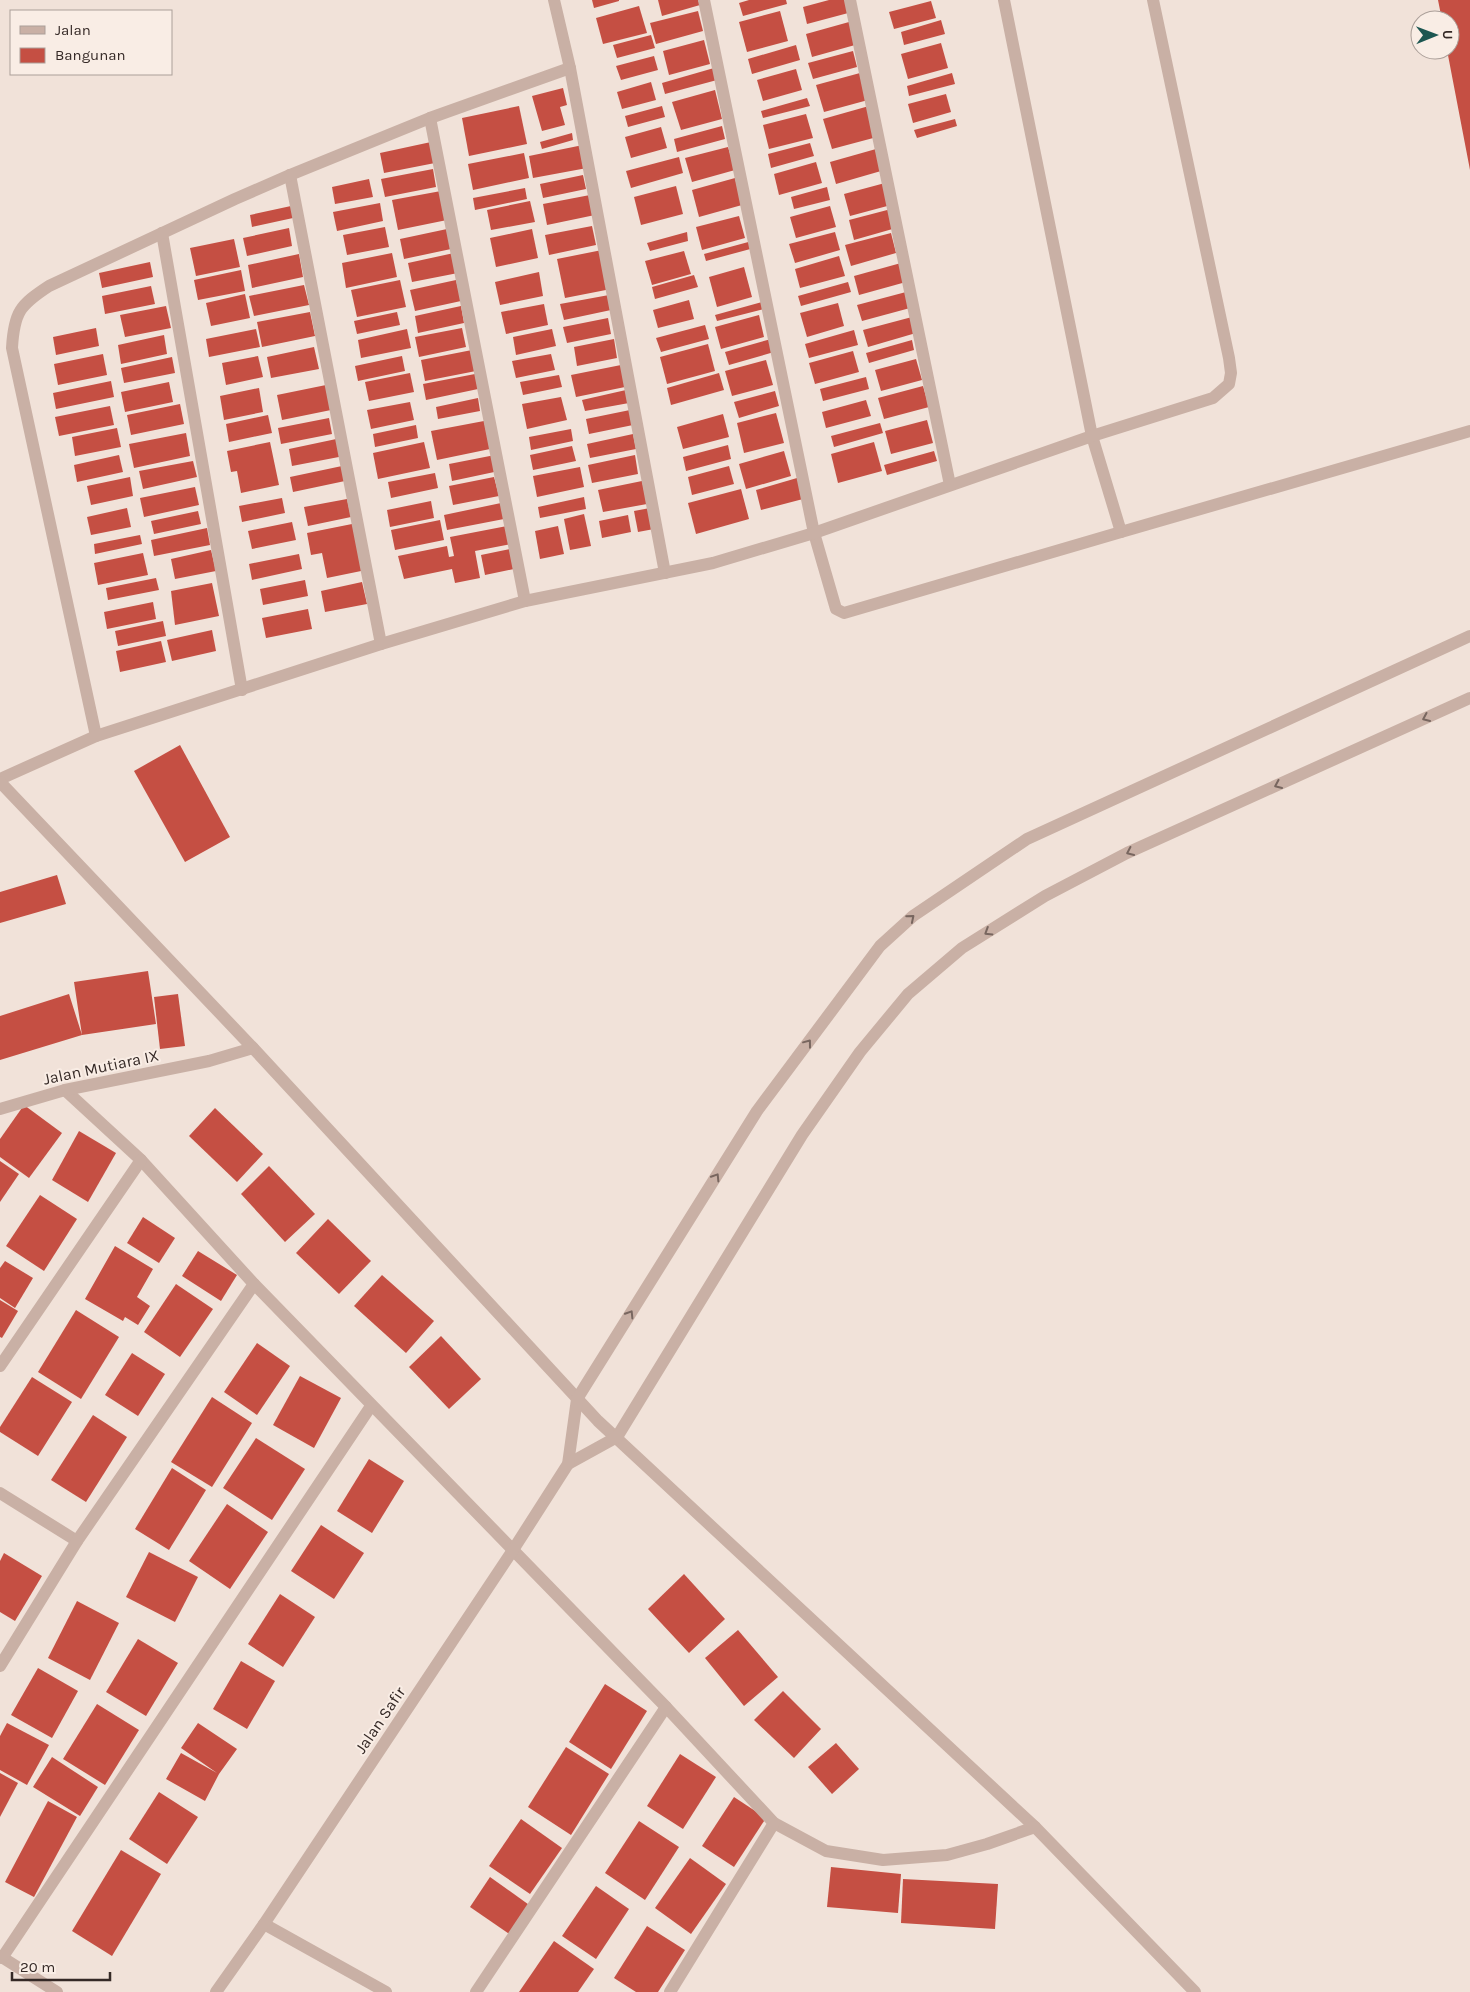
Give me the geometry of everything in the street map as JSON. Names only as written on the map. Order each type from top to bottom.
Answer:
[{"type":"street","points":[[554,0],[570,68],[665,573]]},
{"type":"street","points":[[704,0],[814,533],[836,609],[844,613],[1470,431]]},
{"type":"street","points":[[850,0],[950,485]]},
{"type":"street","points":[[1004,0],[1092,436],[1121,532]]},
{"type":"street","points":[[1154,0],[1231,373],[1229,384],[1213,398],[1092,436],[814,533],[713,563],[525,601],[381,644],[96,736],[0,780],[253,1048],[577,1399],[1035,1827],[1195,1992]]},
{"type":"street","points":[[96,736],[12,348],[13,330],[17,315],[28,300],[42,291],[162,233],[290,175],[430,118],[570,68]]},
{"type":"street","points":[[430,118],[525,601]]},
{"type":"street","points":[[290,175],[381,644]]},
{"type":"street","points":[[162,233],[242,690]]},
{"type":"street","points":[[568,1464],[577,1399],[757,1111],[880,946],[913,916],[1027,839],[1470,636]]},
{"type":"street","points":[[568,1464],[616,1437],[802,1135],[860,1052],[908,994],[962,948],[1053,892],[1127,854],[1470,698]]},
{"type":"street","name":"Jalan Mutiara IX","points":[[0,1109],[65,1090],[209,1061],[253,1048]]},
{"type":"street","points":[[65,1090],[141,1160],[254,1284],[666,1707],[774,1823],[826,1851],[883,1860],[947,1855],[987,1844],[1035,1827]]},
{"type":"street","points":[[0,1366],[141,1160]]},
{"type":"street","points":[[0,1666],[77,1540],[254,1284]]},
{"type":"street","points":[[57,1992],[1,1957],[371,1406]]},
{"type":"street","name":"Jalan Safir","points":[[216,1992],[264,1924],[513,1550],[568,1464]]},
{"type":"street","points":[[0,1493],[77,1540]]},
{"type":"street","points":[[476,1992],[666,1707]]},
{"type":"street","points":[[670,1992],[774,1823]]},
{"type":"street","points":[[264,1924],[386,1992]]},
{"type":"building","points":[[592,0],[619,0],[619,1],[594,8]]},
{"type":"building","points":[[658,0],[698,0],[700,5],[662,16]]},
{"type":"building","points":[[749,0],[786,0],[787,4],[743,16],[739,3]]},
{"type":"building","points":[[829,0],[848,0],[852,12],[807,24],[803,7]]},
{"type":"building","points":[[1438,0],[1470,0],[1470,170],[1449,60],[1460,60],[1460,10],[1440,10]]},
{"type":"building","points":[[931,1],[936,18],[894,29],[889,12]]},
{"type":"building","points":[[639,6],[647,33],[603,44],[596,18]]},
{"type":"building","points":[[698,11],[703,31],[656,44],[650,23]]},
{"type":"building","points":[[780,11],[788,41],[747,52],[739,22]]},
{"type":"building","points":[[941,20],[945,34],[904,45],[901,32]]},
{"type":"building","points":[[849,22],[855,45],[812,57],[806,34]]},
{"type":"building","points":[[651,35],[655,48],[617,58],[613,45]]},
{"type":"building","points":[[704,40],[710,64],[669,75],[663,51]]},
{"type":"building","points":[[941,43],[948,68],[908,79],[901,54]]},
{"type":"building","points":[[796,45],[800,60],[752,74],[748,59]]},
{"type":"building","points":[[853,51],[857,67],[813,79],[808,63]]},
{"type":"building","points":[[654,56],[658,70],[621,80],[616,66]]},
{"type":"building","points":[[714,68],[717,80],[665,94],[662,83]]},
{"type":"building","points":[[796,69],[802,90],[763,101],[757,80]]},
{"type":"building","points":[[860,73],[868,100],[824,112],[816,85]]},
{"type":"building","points":[[952,73],[955,84],[909,96],[907,86]]},
{"type":"building","points":[[651,82],[656,100],[622,109],[617,92]]},
{"type":"building","points":[[563,88],[567,105],[560,107],[565,125],[542,131],[532,96]]},
{"type":"building","points":[[715,90],[722,119],[681,130],[672,102]]},
{"type":"building","points":[[946,94],[951,112],[913,123],[908,104]]},
{"type":"building","points":[[807,98],[810,106],[763,118],[761,111]]},
{"type":"building","points":[[519,106],[527,144],[469,156],[462,118]]},
{"type":"building","points":[[662,106],[665,117],[628,127],[625,116]]},
{"type":"building","points":[[869,106],[877,137],[832,149],[823,119]]},
{"type":"building","points":[[806,114],[813,138],[769,149],[763,125]]},
{"type":"building","points":[[955,119],[957,126],[917,138],[914,130]]},
{"type":"building","points":[[722,126],[725,139],[677,152],[674,139]]},
{"type":"building","points":[[661,127],[667,148],[631,158],[625,137]]},
{"type":"building","points":[[572,133],[573,140],[542,149],[540,142]]},
{"type":"building","points":[[431,142],[435,163],[384,173],[380,153]]},
{"type":"building","points":[[810,143],[814,156],[771,168],[768,154]]},
{"type":"building","points":[[583,145],[587,168],[533,178],[529,156]]},
{"type":"building","points":[[728,147],[735,170],[692,182],[685,158]]},
{"type":"building","points":[[876,149],[881,171],[836,184],[830,162]]},
{"type":"building","points":[[524,153],[529,178],[473,190],[468,164]]},
{"type":"building","points":[[679,157],[683,173],[631,188],[626,171]]},
{"type":"building","points":[[816,162],[822,183],[779,195],[774,174]]},
{"type":"building","points":[[433,169],[436,187],[385,197],[381,179]]},
{"type":"building","points":[[583,175],[586,189],[543,198],[540,184]]},
{"type":"building","points":[[735,178],[742,205],[699,217],[692,190]]},
{"type":"building","points":[[369,179],[373,197],[335,204],[332,187]]},
{"type":"building","points":[[885,183],[891,205],[850,216],[844,194]]},
{"type":"building","points":[[676,186],[683,214],[641,225],[634,197]]},
{"type":"building","points":[[827,187],[830,200],[794,209],[791,197]]},
{"type":"building","points":[[525,188],[527,199],[475,210],[473,198]]},
{"type":"building","points":[[441,191],[447,220],[398,230],[392,200]]},
{"type":"building","points":[[590,195],[595,215],[547,225],[543,204]]},
{"type":"building","points":[[530,201],[535,222],[491,230],[487,210]]},
{"type":"building","points":[[380,203],[383,221],[337,231],[333,212]]},
{"type":"building","points":[[291,206],[293,218],[252,227],[250,215]]},
{"type":"building","points":[[830,206],[836,227],[796,238],[790,217]]},
{"type":"building","points":[[891,209],[896,228],[854,240],[849,220]]},
{"type":"building","points":[[739,216],[745,238],[702,250],[696,227]]},
{"type":"building","points":[[592,226],[596,245],[549,255],[545,235]]},
{"type":"building","points":[[385,227],[389,247],[347,255],[343,235]]},
{"type":"building","points":[[289,228],[292,246],[247,256],[243,238]]},
{"type":"building","points":[[447,229],[451,249],[404,259],[400,239]]},
{"type":"building","points":[[532,229],[538,258],[496,267],[490,238]]},
{"type":"building","points":[[687,232],[688,241],[650,251],[647,243]]},
{"type":"building","points":[[835,232],[840,250],[795,263],[789,244]]},
{"type":"building","points":[[891,233],[896,253],[851,266],[845,245]]},
{"type":"building","points":[[234,239],[240,267],[196,276],[190,248]]},
{"type":"building","points":[[752,241],[754,248],[706,261],[704,254]]},
{"type":"building","points":[[602,250],[611,289],[565,298],[557,259]]},
{"type":"building","points":[[684,251],[691,274],[652,285],[645,261]]},
{"type":"building","points":[[392,253],[397,277],[346,288],[342,263]]},
{"type":"building","points":[[454,253],[458,273],[412,282],[408,263]]},
{"type":"building","points":[[299,254],[303,277],[252,288],[248,265]]},
{"type":"building","points":[[839,256],[845,276],[800,288],[795,269]]},
{"type":"building","points":[[150,262],[153,277],[102,288],[99,273]]},
{"type":"building","points":[[901,263],[906,282],[859,295],[854,276]]},
{"type":"building","points":[[744,267],[752,297],[717,307],[709,277]]},
{"type":"building","points":[[241,270],[245,291],[198,300],[194,280]]},
{"type":"building","points":[[539,272],[543,296],[500,305],[495,282]]},
{"type":"building","points":[[694,275],[698,287],[655,299],[652,287]]},
{"type":"building","points":[[400,280],[406,307],[357,317],[351,290]]},
{"type":"building","points":[[456,280],[461,301],[415,311],[410,290]]},
{"type":"building","points":[[848,282],[851,292],[801,306],[798,296]]},
{"type":"building","points":[[304,285],[309,305],[254,316],[249,296]]},
{"type":"building","points":[[151,286],[155,304],[105,314],[102,296]]},
{"type":"building","points":[[906,292],[910,308],[862,321],[857,305]]},
{"type":"building","points":[[245,294],[250,318],[211,326],[206,303]]},
{"type":"building","points":[[609,295],[611,310],[564,320],[560,304]]},
{"type":"building","points":[[689,300],[694,319],[658,328],[653,310]]},
{"type":"building","points":[[762,302],[764,309],[717,321],[715,315]]},
{"type":"building","points":[[838,303],[844,326],[807,337],[800,313]]},
{"type":"building","points":[[544,304],[548,325],[506,334],[501,312]]},
{"type":"building","points":[[166,306],[171,328],[125,337],[120,315]]},
{"type":"building","points":[[461,306],[464,323],[418,333],[415,316]]},
{"type":"building","points":[[310,312],[315,336],[262,347],[257,322]]},
{"type":"building","points":[[397,312],[400,325],[357,334],[354,321]]},
{"type":"building","points":[[759,315],[764,337],[721,349],[715,327]]},
{"type":"building","points":[[912,317],[916,333],[868,347],[863,330]]},
{"type":"building","points":[[608,318],[611,334],[567,343],[563,327]]},
{"type":"building","points":[[705,325],[709,339],[661,352],[656,338]]},
{"type":"building","points":[[96,328],[99,346],[56,355],[53,337]]},
{"type":"building","points":[[462,328],[466,347],[419,357],[415,337]]},
{"type":"building","points":[[256,329],[260,347],[209,357],[206,339]]},
{"type":"building","points":[[407,329],[411,348],[361,358],[358,340]]},
{"type":"building","points":[[552,329],[556,346],[516,355],[513,337]]},
{"type":"building","points":[[854,330],[858,345],[809,358],[805,344]]},
{"type":"building","points":[[164,335],[167,354],[121,364],[118,345]]},
{"type":"building","points":[[614,339],[617,358],[577,366],[574,347]]},
{"type":"building","points":[[771,339],[774,352],[729,365],[725,352]]},
{"type":"building","points":[[912,340],[914,350],[869,363],[866,353]]},
{"type":"building","points":[[708,344],[715,371],[667,384],[660,357]]},
{"type":"building","points":[[314,347],[319,369],[271,378],[267,357]]},
{"type":"building","points":[[472,350],[476,371],[425,381],[421,360]]},
{"type":"building","points":[[853,351],[859,372],[815,384],[809,363]]},
{"type":"building","points":[[103,354],[107,375],[58,385],[54,364]]},
{"type":"building","points":[[551,354],[555,370],[516,378],[512,361]]},
{"type":"building","points":[[258,356],[263,377],[226,385],[222,363]]},
{"type":"building","points":[[402,356],[405,371],[358,381],[355,366]]},
{"type":"building","points":[[172,357],[175,373],[124,383],[121,368]]},
{"type":"building","points":[[916,359],[922,380],[881,391],[875,370]]},
{"type":"building","points":[[766,360],[773,385],[732,396],[725,371]]},
{"type":"building","points":[[621,365],[625,387],[576,397],[571,375]]},
{"type":"building","points":[[410,373],[414,392],[369,401],[365,382]]},
{"type":"building","points":[[719,373],[724,390],[671,405],[667,388]]},
{"type":"building","points":[[475,374],[478,389],[426,400],[423,384]]},
{"type":"building","points":[[559,375],[562,387],[523,395],[520,382]]},
{"type":"building","points":[[866,377],[869,389],[823,401],[820,389]]},
{"type":"building","points":[[111,381],[114,397],[56,409],[53,393]]},
{"type":"building","points":[[169,382],[173,402],[125,412],[121,392]]},
{"type":"building","points":[[326,385],[331,410],[282,420],[277,395]]},
{"type":"building","points":[[923,386],[929,407],[884,419],[878,398]]},
{"type":"building","points":[[259,388],[263,412],[224,420],[220,396]]},
{"type":"building","points":[[626,390],[629,403],[585,411],[582,400]]},
{"type":"building","points":[[775,391],[779,406],[739,418],[734,402]]},
{"type":"building","points":[[561,397],[567,420],[527,429],[522,404]]},
{"type":"building","points":[[478,398],[480,411],[438,419],[436,407]]},
{"type":"building","points":[[866,400],[871,416],[826,428],[822,412]]},
{"type":"building","points":[[410,402],[414,420],[371,429],[367,410]]},
{"type":"building","points":[[180,404],[184,424],[131,435],[127,415]]},
{"type":"building","points":[[110,406],[114,425],[59,436],[55,417]]},
{"type":"building","points":[[630,410],[633,425],[589,434],[586,419]]},
{"type":"building","points":[[776,413],[784,443],[744,453],[737,423]]},
{"type":"building","points":[[723,414],[729,437],[683,449],[677,427]]},
{"type":"building","points":[[268,415],[272,433],[229,442],[226,424]]},
{"type":"building","points":[[329,418],[332,434],[281,444],[278,428]]},
{"type":"building","points":[[927,420],[933,443],[891,454],[885,431]]},
{"type":"building","points":[[484,421],[490,449],[437,460],[431,431]]},
{"type":"building","points":[[880,423],[883,433],[834,447],[831,436]]},
{"type":"building","points":[[416,425],[418,438],[375,447],[373,434]]},
{"type":"building","points":[[117,428],[121,447],[75,456],[72,437]]},
{"type":"building","points":[[571,429],[573,441],[531,450],[529,437]]},
{"type":"building","points":[[186,433],[190,456],[134,468],[129,444]]},
{"type":"building","points":[[633,434],[636,449],[590,458],[587,444]]},
{"type":"building","points":[[341,438],[344,456],[292,466],[289,449]]},
{"type":"building","points":[[270,442],[279,485],[241,493],[237,471],[231,472],[227,451]]},
{"type":"building","points":[[424,442],[430,468],[378,479],[373,453]]},
{"type":"building","points":[[874,442],[882,471],[838,483],[831,454]]},
{"type":"building","points":[[728,445],[731,459],[686,471],[683,457]]},
{"type":"building","points":[[572,446],[576,461],[533,470],[530,455]]},
{"type":"building","points":[[784,451],[791,476],[746,489],[739,464]]},
{"type":"building","points":[[934,451],[937,461],[887,475],[884,465]]},
{"type":"building","points":[[119,455],[123,472],[77,482],[74,465]]},
{"type":"building","points":[[495,455],[499,471],[452,481],[449,464]]},
{"type":"building","points":[[635,455],[638,474],[592,483],[588,465]]},
{"type":"building","points":[[193,461],[197,477],[143,489],[139,471]]},
{"type":"building","points":[[342,466],[345,481],[293,492],[290,477]]},
{"type":"building","points":[[729,466],[734,484],[692,495],[688,477]]},
{"type":"building","points":[[580,467],[584,487],[537,497],[533,476]]},
{"type":"building","points":[[435,473],[438,488],[391,498],[388,482]]},
{"type":"building","points":[[130,477],[133,496],[91,505],[87,486]]},
{"type":"building","points":[[494,477],[499,496],[453,505],[449,486]]},
{"type":"building","points":[[797,478],[803,499],[761,510],[756,490]]},
{"type":"building","points":[[642,481],[647,504],[603,512],[598,490]]},
{"type":"building","points":[[195,487],[199,505],[144,517],[140,498]]},
{"type":"building","points":[[741,489],[749,519],[696,534],[688,503]]},
{"type":"building","points":[[584,497],[586,509],[540,518],[538,507]]},
{"type":"building","points":[[282,498],[285,513],[242,522],[239,506]]},
{"type":"building","points":[[347,499],[351,517],[308,526],[304,507]]},
{"type":"building","points":[[431,501],[434,518],[390,527],[387,510]]},
{"type":"building","points":[[501,503],[504,519],[447,530],[444,515]]},
{"type":"building","points":[[127,508],[131,527],[91,535],[87,517]]},
{"type":"building","points":[[650,508],[654,529],[638,532],[634,511]]},
{"type":"building","points":[[198,511],[201,524],[154,534],[151,521]]},
{"type":"building","points":[[584,514],[591,546],[570,550],[564,519]]},
{"type":"building","points":[[628,515],[631,532],[602,538],[599,521]]},
{"type":"building","points":[[440,520],[444,540],[395,550],[391,530]]},
{"type":"building","points":[[292,522],[296,540],[252,549],[248,531]]},
{"type":"building","points":[[357,523],[366,570],[327,578],[322,553],[311,555],[307,533]]},
{"type":"building","points":[[507,526],[511,544],[475,551],[480,578],[455,583],[452,569],[404,579],[398,556],[447,546],[449,557],[454,556],[450,537]]},
{"type":"building","points":[[558,526],[564,554],[540,559],[535,531]]},
{"type":"building","points":[[207,528],[210,545],[154,556],[151,540]]},
{"type":"building","points":[[140,535],[142,544],[95,554],[94,544]]},
{"type":"building","points":[[510,549],[514,569],[485,575],[481,555]]},
{"type":"building","points":[[211,550],[216,571],[175,579],[171,559]]},
{"type":"building","points":[[143,553],[148,575],[98,585],[94,563]]},
{"type":"building","points":[[299,554],[302,569],[252,580],[249,564]]},
{"type":"building","points":[[156,578],[159,590],[108,600],[106,588]]},
{"type":"building","points":[[305,580],[308,596],[263,605],[260,589]]},
{"type":"building","points":[[362,582],[367,604],[325,612],[321,591]]},
{"type":"building","points":[[212,583],[219,616],[175,625],[171,591]]},
{"type":"building","points":[[153,602],[156,619],[107,629],[104,612]]},
{"type":"building","points":[[308,609],[312,629],[266,638],[262,618]]},
{"type":"building","points":[[163,621],[166,636],[118,646],[115,631]]},
{"type":"building","points":[[212,630],[216,651],[172,661],[167,640]]},
{"type":"building","points":[[161,641],[166,662],[120,672],[116,651]]},
{"type":"building","points":[[180,745],[230,837],[185,862],[134,771]]},
{"type":"building","points":[[57,875],[66,904],[0,923],[0,892]]},
{"type":"building","points":[[148,971],[156,1024],[82,1035],[74,982]]},
{"type":"building","points":[[69,994],[82,1035],[0,1060],[0,1016]]},
{"type":"building","points":[[178,994],[185,1046],[160,1049],[154,997]]},
{"type":"building","points":[[24,1105],[62,1133],[29,1178],[0,1157],[0,1139]]},
{"type":"building","points":[[215,1108],[263,1154],[237,1182],[189,1136]]},
{"type":"building","points":[[79,1131],[116,1153],[88,1202],[52,1180]]},
{"type":"building","points":[[0,1161],[19,1174],[0,1202]]},
{"type":"building","points":[[269,1166],[315,1214],[285,1242],[241,1194]]},
{"type":"building","points":[[40,1195],[77,1219],[44,1271],[6,1246]]},
{"type":"building","points":[[143,1217],[175,1238],[159,1263],[127,1243]]},
{"type":"building","points":[[328,1219],[371,1261],[339,1294],[296,1253]]},
{"type":"building","points":[[115,1246],[153,1269],[137,1297],[150,1306],[138,1325],[125,1317],[123,1321],[85,1299]]},
{"type":"building","points":[[198,1251],[237,1275],[221,1301],[182,1276]]},
{"type":"building","points":[[5,1261],[33,1278],[15,1308],[0,1298],[0,1268]]},
{"type":"building","points":[[382,1275],[434,1321],[406,1353],[354,1306]]},
{"type":"building","points":[[176,1284],[213,1309],[180,1357],[144,1332]]},
{"type":"building","points":[[0,1300],[18,1311],[2,1338],[0,1337]]},
{"type":"building","points":[[76,1310],[119,1337],[81,1399],[38,1372]]},
{"type":"building","points":[[441,1336],[481,1379],[449,1409],[409,1367]]},
{"type":"building","points":[[257,1343],[290,1366],[257,1415],[224,1392]]},
{"type":"building","points":[[132,1353],[165,1374],[138,1416],[105,1395]]},
{"type":"building","points":[[300,1376],[341,1398],[314,1448],[273,1425]]},
{"type":"building","points":[[32,1377],[72,1402],[38,1456],[0,1432],[0,1427]]},
{"type":"building","points":[[212,1397],[252,1423],[212,1487],[171,1462]]},
{"type":"building","points":[[93,1415],[127,1437],[86,1502],[51,1480]]},
{"type":"building","points":[[256,1438],[305,1469],[272,1520],[223,1488]]},
{"type":"building","points":[[369,1459],[404,1481],[372,1533],[337,1511]]},
{"type":"building","points":[[172,1468],[206,1490],[169,1550],[135,1529]]},
{"type":"building","points":[[227,1504],[268,1532],[230,1589],[189,1561]]},
{"type":"building","points":[[321,1525],[364,1553],[334,1599],[291,1571]]},
{"type":"building","points":[[149,1552],[198,1577],[175,1622],[126,1597]]},
{"type":"building","points":[[4,1553],[42,1576],[15,1621],[0,1612],[0,1561]]},
{"type":"building","points":[[684,1574],[725,1619],[689,1653],[648,1609]]},
{"type":"building","points":[[280,1594],[315,1617],[283,1667],[248,1644]]},
{"type":"building","points":[[77,1601],[119,1623],[90,1680],[48,1658]]},
{"type":"building","points":[[738,1630],[778,1677],[744,1706],[705,1658]]},
{"type":"building","points":[[138,1639],[178,1663],[146,1716],[106,1692]]},
{"type":"building","points":[[241,1661],[275,1681],[247,1729],[213,1709]]},
{"type":"building","points":[[38,1668],[78,1691],[52,1738],[11,1715]]},
{"type":"building","points":[[605,1684],[647,1711],[611,1769],[569,1742]]},
{"type":"building","points":[[783,1691],[821,1729],[794,1758],[754,1720]]},
{"type":"building","points":[[97,1704],[139,1730],[105,1785],[63,1759]]},
{"type":"building","points":[[7,1723],[49,1745],[27,1785],[0,1770],[0,1736]]},
{"type":"building","points":[[198,1723],[237,1749],[219,1774],[205,1801],[166,1779],[181,1753],[217,1773],[181,1748]]},
{"type":"building","points":[[836,1743],[859,1769],[832,1794],[808,1767]]},
{"type":"building","points":[[566,1747],[609,1774],[571,1835],[528,1807]]},
{"type":"building","points":[[680,1754],[716,1777],[683,1829],[647,1806]]},
{"type":"building","points":[[52,1757],[98,1787],[80,1816],[33,1787]]},
{"type":"building","points":[[0,1773],[18,1783],[0,1817]]},
{"type":"building","points":[[159,1792],[198,1817],[167,1864],[129,1839]]},
{"type":"building","points":[[734,1797],[766,1818],[734,1867],[702,1846]]},
{"type":"building","points":[[48,1801],[77,1817],[34,1897],[5,1882]]},
{"type":"building","points":[[521,1819],[562,1848],[530,1894],[489,1866]]},
{"type":"building","points":[[639,1821],[679,1847],[645,1900],[605,1873]]},
{"type":"building","points":[[121,1850],[161,1874],[112,1956],[72,1931]]},
{"type":"building","points":[[690,1858],[726,1884],[691,1934],[655,1908]]},
{"type":"building","points":[[831,1867],[901,1874],[898,1913],[827,1907]]},
{"type":"building","points":[[490,1877],[532,1907],[512,1936],[470,1907]]},
{"type":"building","points":[[903,1879],[998,1884],[995,1929],[901,1923]]},
{"type":"building","points":[[596,1886],[629,1909],[596,1959],[562,1936]]},
{"type":"building","points":[[647,1926],[685,1950],[658,1992],[636,1992],[614,1978]]},
{"type":"building","points":[[554,1941],[594,1969],[578,1992],[519,1992]]}]
